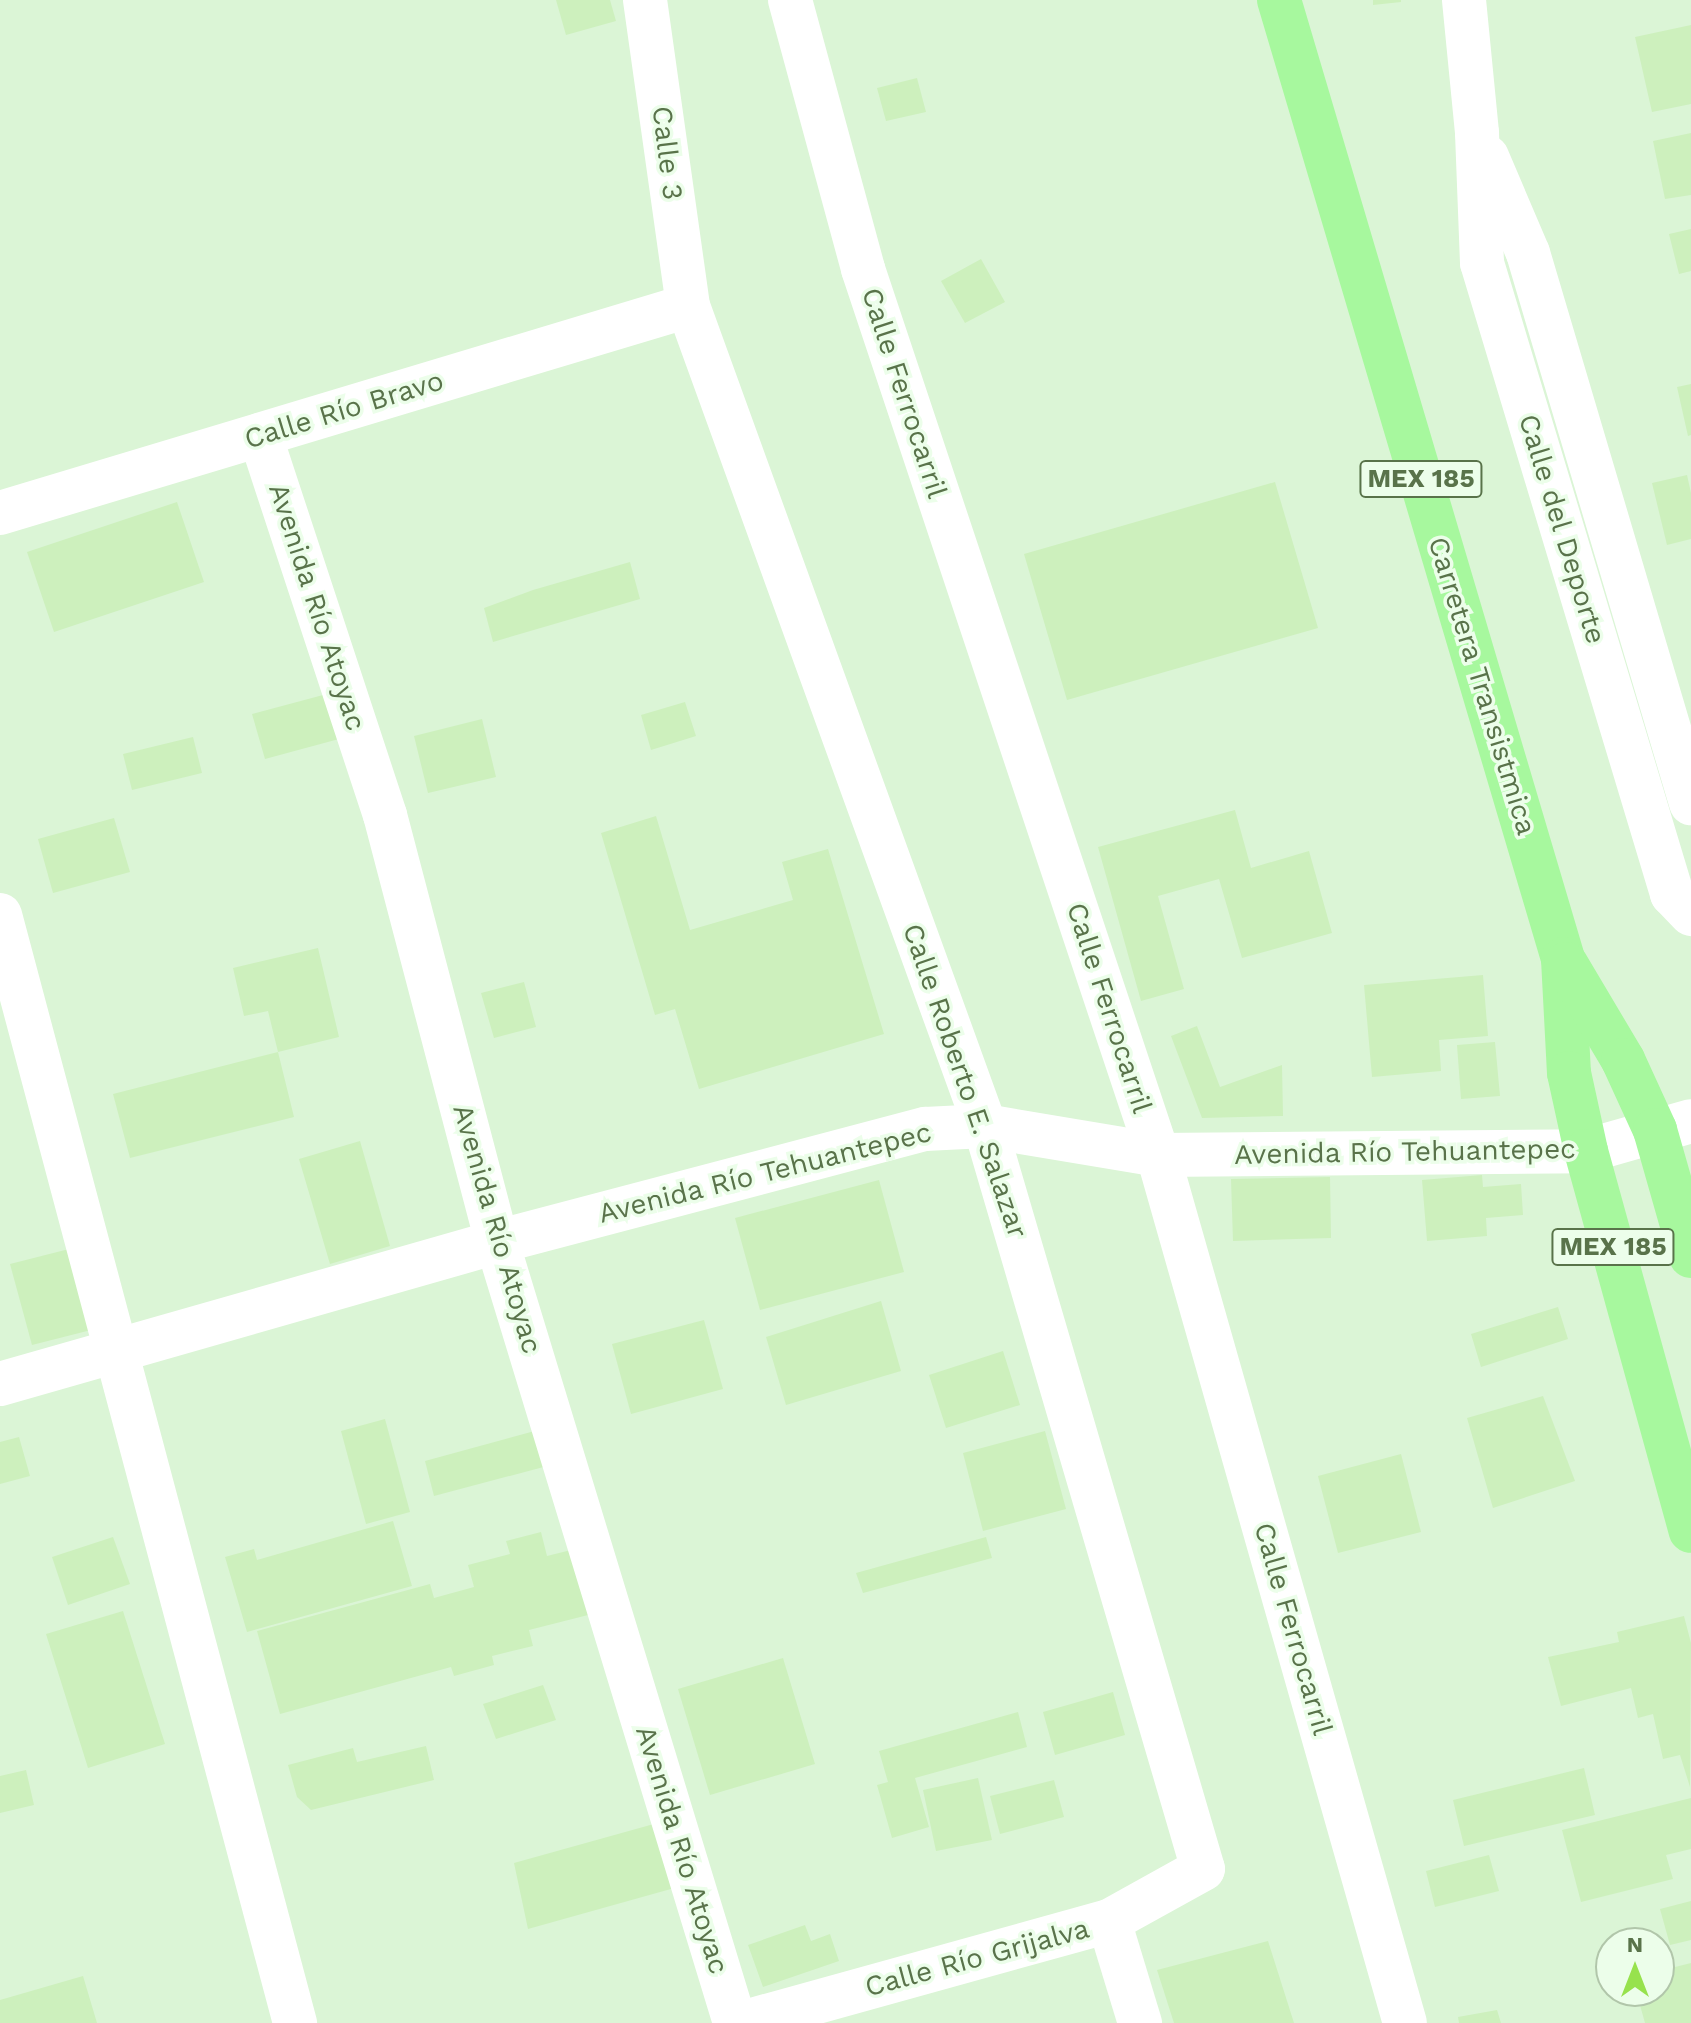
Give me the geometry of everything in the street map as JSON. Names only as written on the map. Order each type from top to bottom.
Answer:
[{"type":"main road","name":"Carretera Transistmica","points":[[1279,0],[1563,959],[1569,1073],[1586,1151],[1691,1531]]},
{"type":"main road","name":"Carretera Transistmica","points":[[1563,959],[1623,1060],[1673,1126],[1691,1256]]},
{"type":"street","name":"Calle 3","points":[[645,0],[688,306]]},
{"type":"street","name":"Calle Ferrocarril","points":[[790,0],[863,269],[1158,1155],[1405,2023]]},
{"type":"street","name":"Calle del Deporte","points":[[1467,0],[1477,133],[1482,263],[1672,894],[1691,914]]},
{"type":"street","name":"Calle del Deporte","points":[[1477,133],[1528,253],[1691,803]]},
{"type":"street","name":"Calle Río Bravo","points":[[0,513],[688,306]]},
{"type":"street","name":"Calle Roberto E. Salazar","points":[[688,306],[985,1126],[1203,1869]]},
{"type":"street","name":"Avenida Río Atoyac","points":[[260,435],[385,815],[497,1242],[738,2023]]},
{"type":"street","points":[[0,915],[295,2023]]},
{"type":"street","name":"Avenida Río Tehuantepec","points":[[0,1384],[115,1354],[497,1242],[925,1129],[985,1126],[1158,1155],[1586,1151],[1673,1126]]},
{"type":"street","name":"Calle Río Grijalva","points":[[738,2023],[1109,1921],[1203,1869]]},
{"type":"street","points":[[1109,1921],[1140,2023]]},
{"type":"shaded area","points":[[0,0],[1691,0],[1691,2023],[0,2023]]},
{"type":"building","points":[[556,0],[610,0],[616,21],[566,35]]},
{"type":"building","points":[[1373,0],[1401,0],[1401,2],[1373,5]]},
{"type":"building","points":[[1691,25],[1691,104],[1652,112],[1635,37]]},
{"type":"building","points":[[917,78],[926,112],[886,121],[877,88]]},
{"type":"building","points":[[1691,133],[1691,195],[1665,199],[1653,141]]},
{"type":"building","points":[[1691,229],[1691,271],[1679,274],[1669,234]]},
{"type":"building","points":[[981,259],[1005,302],[965,323],[941,281]]},
{"type":"building","points":[[1691,384],[1691,435],[1688,436],[1677,387]]},
{"type":"building","points":[[1687,475],[1691,493],[1691,539],[1667,545],[1652,483]]},
{"type":"building","points":[[1275,482],[1318,628],[1067,700],[1024,554]]},
{"type":"building","points":[[177,502],[204,582],[54,632],[27,552]]},
{"type":"building","points":[[630,562],[640,599],[493,642],[484,608],[533,590]]},
{"type":"building","points":[[338,691],[350,736],[265,759],[252,714]]},
{"type":"building","points":[[685,702],[696,736],[651,750],[641,715]]},
{"type":"building","points":[[482,719],[496,777],[428,793],[414,736]]},
{"type":"building","points":[[193,737],[202,773],[132,790],[123,754]]},
{"type":"building","points":[[1235,810],[1251,868],[1309,851],[1332,933],[1242,958],[1219,879],[1158,896],[1184,989],[1141,1001],[1098,847]]},
{"type":"building","points":[[656,816],[690,930],[793,900],[782,862],[828,849],[884,1034],[699,1089],[675,1009],[655,1015],[601,833]]},
{"type":"building","points":[[114,818],[130,872],[53,893],[38,839]]},
{"type":"building","points":[[318,948],[339,1037],[278,1052],[268,1011],[244,1016],[233,968]]},
{"type":"building","points":[[1483,975],[1488,1036],[1439,1040],[1441,1071],[1372,1077],[1364,985]]},
{"type":"building","points":[[524,982],[536,1027],[494,1038],[481,993]]},
{"type":"building","points":[[1197,1026],[1220,1087],[1282,1065],[1283,1116],[1202,1118],[1171,1036]]},
{"type":"building","points":[[1495,1042],[1500,1096],[1461,1099],[1457,1045]]},
{"type":"building","points":[[278,1052],[294,1117],[130,1158],[113,1094]]},
{"type":"building","points":[[360,1141],[390,1246],[330,1264],[299,1159]]},
{"type":"building","points":[[1482,1175],[1483,1187],[1521,1184],[1523,1215],[1486,1218],[1487,1236],[1427,1241],[1422,1180]]},
{"type":"building","points":[[1330,1177],[1331,1238],[1233,1241],[1231,1179]]},
{"type":"building","points":[[879,1180],[904,1272],[760,1310],[735,1218]]},
{"type":"building","points":[[73,1248],[95,1329],[32,1345],[10,1264]]},
{"type":"building","points":[[881,1301],[901,1371],[786,1405],[766,1337]]},
{"type":"building","points":[[1558,1307],[1568,1339],[1481,1367],[1471,1334]]},
{"type":"building","points":[[704,1320],[723,1389],[631,1414],[612,1344]]},
{"type":"building","points":[[1003,1351],[1020,1405],[946,1428],[929,1375]]},
{"type":"building","points":[[1543,1396],[1575,1481],[1493,1508],[1467,1418]]},
{"type":"building","points":[[385,1419],[410,1512],[366,1524],[341,1431]]},
{"type":"building","points":[[542,1429],[551,1465],[434,1496],[425,1461]]},
{"type":"building","points":[[1045,1431],[1066,1509],[983,1531],[963,1453]]},
{"type":"building","points":[[19,1437],[30,1476],[0,1484],[0,1442]]},
{"type":"building","points":[[1401,1454],[1421,1532],[1338,1553],[1318,1476]]},
{"type":"building","points":[[393,1521],[412,1586],[247,1632],[225,1557],[254,1549],[257,1560]]},
{"type":"building","points":[[541,1532],[547,1556],[579,1548],[596,1613],[529,1630],[533,1646],[492,1656],[494,1665],[454,1676],[451,1667],[280,1714],[257,1631],[430,1584],[434,1598],[474,1587],[468,1565],[510,1554],[506,1541]]},
{"type":"building","points":[[113,1537],[130,1584],[68,1605],[52,1557]]},
{"type":"building","points":[[986,1537],[992,1558],[863,1593],[856,1573]]},
{"type":"building","points":[[123,1611],[165,1744],[88,1768],[46,1634]]},
{"type":"building","points":[[1684,1616],[1691,1643],[1690,1787],[1680,1755],[1663,1759],[1653,1714],[1638,1718],[1631,1688],[1561,1706],[1548,1657],[1619,1642],[1617,1632]]},
{"type":"building","points":[[783,1658],[815,1764],[710,1795],[678,1689]]},
{"type":"building","points":[[543,1685],[556,1720],[496,1739],[483,1704]]},
{"type":"building","points":[[1113,1692],[1125,1735],[1055,1755],[1043,1712]]},
{"type":"building","points":[[1018,1712],[1027,1747],[915,1778],[929,1827],[892,1838],[877,1785],[888,1782],[879,1751]]},
{"type":"building","points":[[426,1746],[434,1780],[311,1810],[297,1797],[288,1765],[353,1748],[357,1762]]},
{"type":"building","points":[[1584,1768],[1595,1815],[1464,1846],[1453,1800]]},
{"type":"building","points":[[26,1770],[34,1805],[0,1813],[0,1776]]},
{"type":"building","points":[[978,1778],[992,1840],[936,1851],[923,1790]]},
{"type":"building","points":[[1054,1780],[1064,1817],[1000,1834],[990,1796]]},
{"type":"building","points":[[1691,1798],[1691,1849],[1666,1855],[1673,1879],[1581,1902],[1562,1830]]},
{"type":"building","points":[[661,1822],[678,1887],[528,1929],[514,1863]]},
{"type":"building","points":[[1489,1855],[1499,1891],[1435,1907],[1426,1871]]},
{"type":"building","points":[[1691,1901],[1691,1940],[1675,1944],[1675,1927],[1665,1927],[1660,1909]]},
{"type":"building","points":[[805,1925],[811,1941],[830,1934],[839,1961],[763,1987],[748,1945]]},
{"type":"building","points":[[1268,1941],[1294,2023],[1174,2023],[1157,1970]]},
{"type":"building","points":[[1691,1963],[1691,2023],[1645,2023],[1640,2007],[1675,2007],[1675,1967]]},
{"type":"building","points":[[83,1976],[97,2023],[0,2023],[0,2000]]},
{"type":"building","points":[[1497,2010],[1501,2023],[1459,2023],[1458,2017]]}]
